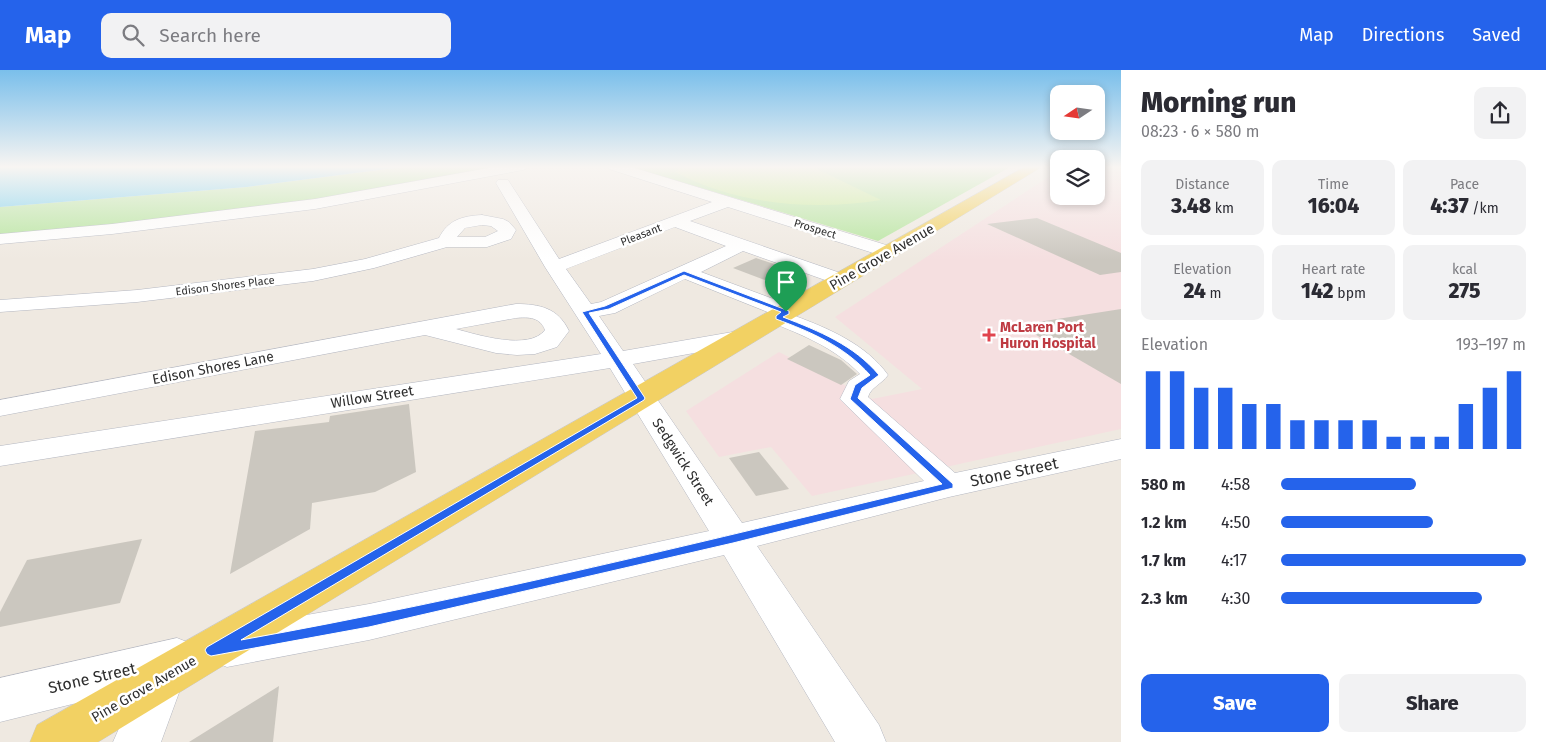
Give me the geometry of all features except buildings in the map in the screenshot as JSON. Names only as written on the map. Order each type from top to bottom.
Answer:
[{"type":"main road","name":"Pine Grove Avenue","points":[[54,742],[982,197]]},
{"type":"street","points":[[0,239],[121,228],[352,197]]},
{"type":"street","name":"Sedgwick Street","points":[[524,197],[555,267],[585,312],[612,358],[641,398],[733,539],[862,742]]},
{"type":"street","name":"Prospect","points":[[715,197],[889,252]]},
{"type":"street","name":"Pleasant","points":[[555,267],[726,202]]},
{"type":"street","points":[[676,222],[842,280]]},
{"type":"street","name":"Edison Shores Place","points":[[0,306],[137,296],[313,275],[367,264],[446,242]]},
{"type":"street","points":[[585,312],[607,308],[742,246]]},
{"type":"street","points":[[692,269],[789,310],[820,334],[859,358],[875,375],[858,387],[854,399],[949,486]]},
{"type":"street","name":"Edison Shores Lane","points":[[0,408],[426,328]]},
{"type":"street","name":"Willow Street","points":[[0,456],[744,337]]},
{"type":"street","name":"Stone Street","points":[[0,700],[211,650],[369,622],[733,539],[949,486],[1121,450]]},
{"type":"street","points":[[137,742],[162,679]]},
{"type":"shaded area","name":"McLaren Port Huron Hospital","points":[[1017,197],[1050,197],[1050,205],[1105,205],[1105,197],[1121,197],[1121,429],[812,496],[771,447],[719,457],[686,411],[779,352],[872,399],[922,389],[835,317]]},
{"type":"green space","points":[[119,197],[327,197],[100,226],[0,235],[0,207]]},
{"type":"green space","points":[[733,197],[956,197],[878,241]]},
{"type":"green space","points":[[746,197],[876,197],[881,200],[829,205],[802,205]]},
{"type":"water","points":[[0,197],[119,197],[0,207]]},
{"type":"place","name":"McLaren Port Huron Hospital","points":[[989,335]]},
{"type":"route","points":[[684,272],[786,312],[778,317],[820,334],[859,358],[875,375],[858,387],[854,399],[949,486],[733,539],[369,622],[211,650],[641,398],[585,312],[607,308],[684,272]]}]
